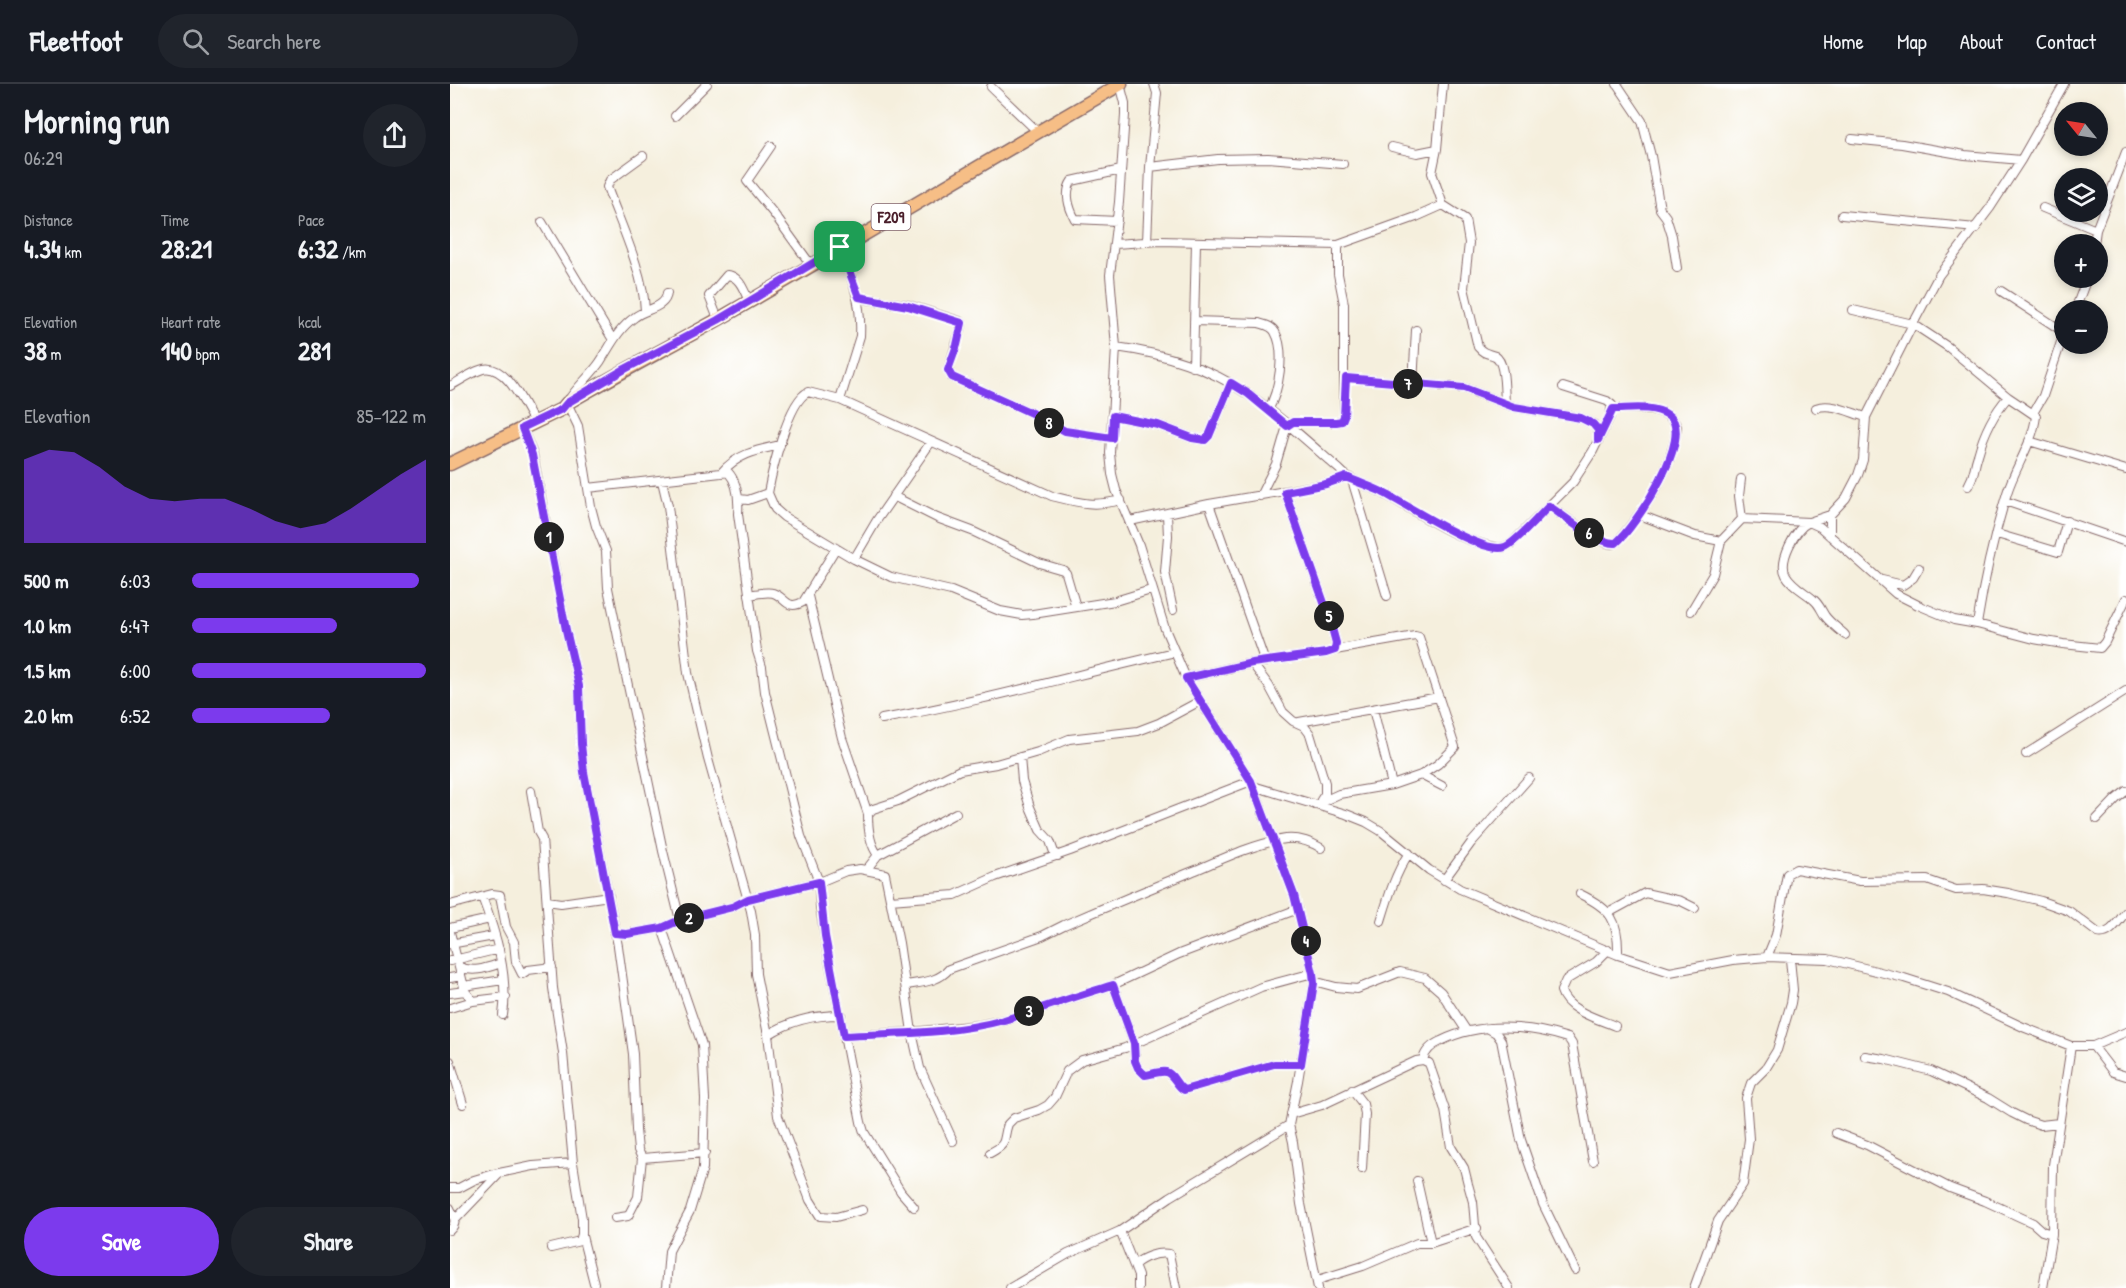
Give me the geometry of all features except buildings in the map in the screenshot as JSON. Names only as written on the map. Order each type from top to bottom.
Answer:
[{"type":"main road","name":"F209","points":[[1064,115],[1072,107],[1107,84]]},
{"type":"main road","name":"F209","points":[[450,464],[565,406],[625,369],[718,320],[1120,84]]},
{"type":"street","points":[[675,116],[707,84]]},
{"type":"street","points":[[1120,84],[1125,103],[1125,115],[1118,221],[1110,275],[1116,347],[1112,474],[1139,545],[1151,590],[1186,678],[1252,784],[1298,909],[1314,983],[1301,1064],[1288,1125],[1293,1143],[1301,1204],[1318,1284],[1417,1243],[1431,1243],[1477,1228]]},
{"type":"street","points":[[1147,242],[1150,167],[1157,93],[1154,84]]},
{"type":"street","points":[[1443,84],[1437,149],[1432,173],[1443,205],[1464,219],[1470,243],[1464,288],[1478,347],[1483,353],[1496,357],[1502,363],[1504,404]]},
{"type":"street","points":[[1617,84],[1642,121],[1651,156],[1660,209],[1666,217],[1672,236],[1677,268]]},
{"type":"street","points":[[1845,635],[1826,617],[1816,601],[1786,576],[1783,567],[1785,556],[1792,541],[1805,524],[1830,515],[1846,498],[1863,460],[1866,417],[1913,324],[1939,275],[1976,228],[2021,160],[2064,84]]},
{"type":"street","points":[[991,87],[1037,131]]},
{"type":"street","points":[[1852,139],[1902,144],[1965,155],[2021,160]]},
{"type":"street","points":[[771,146],[747,177],[747,183],[774,214],[811,265]]},
{"type":"street","points":[[1392,147],[1417,153],[1437,149]]},
{"type":"street","points":[[2096,234],[2126,152]]},
{"type":"street","points":[[643,156],[609,180],[607,187],[632,257],[645,310]]},
{"type":"street","points":[[1150,167],[1218,159],[1268,158],[1343,164]]},
{"type":"street","points":[[1118,221],[1075,219],[1069,204],[1068,187],[1072,181],[1121,170]]},
{"type":"street","points":[[1115,244],[1196,242],[1338,245],[1443,205]]},
{"type":"street","points":[[2043,208],[2097,230]]},
{"type":"street","points":[[1842,215],[1976,228]]},
{"type":"street","points":[[543,222],[613,340]]},
{"type":"street","points":[[1193,367],[1196,242]]},
{"type":"street","points":[[1260,496],[1276,464],[1287,426],[1293,422],[1342,421],[1344,416],[1346,378],[1344,304],[1338,274],[1338,245]]},
{"type":"street","points":[[840,247],[859,297],[860,336],[840,400]]},
{"type":"street","points":[[718,320],[710,296],[727,275],[737,278],[749,301]]},
{"type":"street","points":[[2001,291],[2054,326]]},
{"type":"street","points":[[667,293],[662,304],[645,310],[623,326],[600,362],[582,381],[565,406],[578,426],[596,526],[606,550],[608,588],[623,665],[680,920]]},
{"type":"street","points":[[859,297],[908,306],[959,321],[962,323],[961,329],[948,370],[952,377],[1038,416],[1065,431],[1112,438]]},
{"type":"street","points":[[1853,310],[1913,324],[1948,347],[2008,397],[2036,416],[2029,441],[2015,471],[2005,501],[1983,588],[1977,624]]},
{"type":"street","points":[[1194,321],[1259,323],[1269,326],[1275,332],[1280,366],[1279,384],[1268,410]]},
{"type":"street","points":[[1413,384],[1416,330]]},
{"type":"street","points":[[1116,347],[1161,355],[1231,383],[1268,410],[1349,478],[1380,491],[1471,540],[1493,547],[1504,548],[1512,543],[1574,482],[1613,409]]},
{"type":"street","points":[[2033,412],[2043,396],[2057,354]]},
{"type":"street","points":[[450,386],[481,369],[491,368],[498,371],[510,382],[528,425],[566,630],[579,686],[584,772],[609,896],[633,1054],[636,1130],[638,1150],[642,1158],[638,1197],[628,1216],[615,1218]]},
{"type":"street","points":[[1346,378],[1464,388],[1504,404],[1581,418],[1593,424],[1598,430],[1598,440]]},
{"type":"street","points":[[1113,416],[1158,425],[1192,438],[1205,440],[1209,436],[1231,383]]},
{"type":"street","points":[[1563,387],[1607,401],[1613,409]]},
{"type":"street","points":[[1121,500],[1088,505],[1053,496],[840,400],[808,392],[804,394],[790,417],[780,445],[768,493],[776,509],[784,517],[854,559],[891,577],[951,591],[1000,611],[1022,615],[1115,601],[1151,590]]},
{"type":"street","points":[[1968,486],[1975,474],[1976,460],[1985,431],[1996,410],[2008,397]]},
{"type":"street","points":[[1816,408],[1820,406],[1837,408],[1866,417]]},
{"type":"street","points":[[1549,506],[1609,544],[1616,543],[1640,515],[1663,475],[1677,427],[1668,415],[1656,410],[1613,409]]},
{"type":"street","points":[[2029,441],[2126,470]]},
{"type":"street","points":[[854,559],[893,496],[931,442]]},
{"type":"street","points":[[722,472],[727,466],[750,452],[780,445]]},
{"type":"street","points":[[588,488],[662,481],[722,472],[730,474],[739,499],[738,514],[749,595],[770,716],[801,836],[819,882],[824,928],[852,1084],[864,1132],[901,1192],[914,1208]]},
{"type":"street","points":[[1130,521],[1349,478]]},
{"type":"street","points":[[1349,478],[1387,596]]},
{"type":"street","points":[[1741,479],[1739,496],[1743,519]]},
{"type":"street","points":[[662,481],[668,506],[688,673],[708,759],[748,899],[755,936],[757,982],[768,1035],[778,1116],[810,1200],[820,1216],[836,1217],[862,1210]]},
{"type":"street","points":[[1285,492],[1329,617],[1336,643],[1335,650]]},
{"type":"street","points":[[739,499],[748,500],[768,493]]},
{"type":"street","points":[[893,496],[937,518],[1063,570],[1066,573],[1076,607]]},
{"type":"street","points":[[2005,501],[2126,542]]},
{"type":"street","points":[[1209,504],[1265,662]]},
{"type":"street","points":[[1167,514],[1165,572],[1173,610]]},
{"type":"street","points":[[1640,515],[1695,537],[1721,540]]},
{"type":"street","points":[[1830,515],[1830,536]]},
{"type":"street","points":[[1691,611],[1713,574],[1721,540],[1743,519],[1816,524],[1896,594],[1953,620],[2034,639],[2100,648],[2126,599]]},
{"type":"street","points":[[1997,534],[2058,552],[2067,521]]},
{"type":"street","points":[[749,595],[772,592],[785,602],[796,605],[803,602],[836,548]]},
{"type":"street","points":[[1878,579],[1903,585],[1913,578],[1919,568]]},
{"type":"street","points":[[808,596],[842,738],[867,813],[872,848],[878,855]]},
{"type":"street","points":[[1186,678],[1252,663],[1419,637],[1455,747],[1438,764],[1421,775],[1392,785],[1339,794],[1315,804]]},
{"type":"street","points":[[882,719],[945,708],[1092,670],[1175,652]]},
{"type":"street","points":[[1252,663],[1269,686],[1283,712],[1293,721],[1299,722],[1439,698]]},
{"type":"street","points":[[2026,754],[2126,691]]},
{"type":"street","points":[[867,813],[898,801],[960,770],[996,764],[1069,739],[1138,730],[1159,723],[1200,701]]},
{"type":"street","points":[[1373,709],[1392,785]]},
{"type":"street","points":[[1299,722],[1310,734],[1325,783],[1325,794],[1315,804]]},
{"type":"street","points":[[1020,757],[1022,781],[1030,807],[1040,830],[1050,841],[1055,855],[1058,856]]},
{"type":"street","points":[[1421,775],[1442,786]]},
{"type":"street","points":[[1444,880],[1470,843],[1529,778]]},
{"type":"street","points":[[890,900],[955,895],[995,877],[1252,784],[1278,795],[1315,804],[1366,822],[1444,880],[1494,904],[1618,956],[1670,972],[1733,960],[1767,957],[1828,959],[1904,978],[1948,992],[2023,1027],[2071,1046],[2093,1046],[2126,1032]]},
{"type":"street","points":[[531,791],[542,839],[552,967],[582,1234],[594,1283]]},
{"type":"street","points":[[2097,819],[2126,791]]},
{"type":"street","points":[[866,870],[878,855],[956,813]]},
{"type":"street","points":[[906,985],[937,980],[949,969],[1042,936],[1206,866],[1273,842],[1299,840],[1321,848]]},
{"type":"street","points":[[1381,921],[1402,863],[1409,853]]},
{"type":"street","points":[[615,933],[627,934],[662,928],[680,920],[732,907],[748,899],[819,882],[846,871],[860,869],[885,874],[920,1068],[953,1141]]},
{"type":"street","points":[[1767,957],[1776,935],[1787,874],[1796,869],[1860,881],[1927,880],[1956,891],[1983,889],[2008,893],[2069,911],[2103,934],[2107,933],[2126,912]]},
{"type":"street","points":[[1610,912],[1646,893],[1681,901],[1695,908]]},
{"type":"street","points":[[450,905],[492,894],[500,895],[506,927],[514,942],[516,962],[522,974],[528,970],[552,967]]},
{"type":"street","points":[[1580,894],[1610,912],[1619,938],[1618,956]]},
{"type":"street","points":[[547,901],[561,903],[609,896]]},
{"type":"street","points":[[482,897],[499,949],[506,997],[502,1016]]},
{"type":"street","points":[[844,1036],[912,1032],[980,1025],[1004,1020],[1113,985],[1179,954],[1298,909]]},
{"type":"street","points":[[473,1001],[464,988],[455,963],[450,930],[490,919]]},
{"type":"street","points":[[662,928],[702,1045],[705,1153],[703,1168],[690,1211],[669,1251],[666,1288]]},
{"type":"street","points":[[451,944],[494,936]]},
{"type":"street","points":[[455,963],[499,949]]},
{"type":"street","points":[[1608,950],[1596,962],[1566,980],[1561,991],[1565,1000],[1576,1008],[1615,1026]]},
{"type":"street","points":[[1694,1288],[1718,1221],[1743,1184],[1749,1139],[1746,1098],[1751,1083],[1766,1068],[1777,1050],[1793,990],[1790,959]]},
{"type":"street","points":[[455,963],[470,971],[501,963]]},
{"type":"street","points":[[1321,983],[1336,987],[1358,988],[1400,972],[1425,978],[1441,992],[1466,1030]]},
{"type":"street","points":[[990,1153],[1002,1147],[1008,1124],[1014,1118],[1048,1105],[1055,1097],[1067,1071],[1074,1064],[1134,1043],[1261,987],[1313,973]]},
{"type":"street","points":[[450,978],[461,976]]},
{"type":"street","points":[[450,993],[502,980]]},
{"type":"street","points":[[1113,985],[1134,1043],[1135,1061],[1145,1075],[1165,1071],[1172,1075],[1177,1086],[1184,1090],[1274,1064],[1301,1064]]},
{"type":"street","points":[[462,1004],[464,988]]},
{"type":"street","points":[[450,1008],[473,1001],[506,997]]},
{"type":"street","points":[[768,1035],[798,1020],[841,1015]]},
{"type":"street","points":[[1423,1060],[1424,1053],[1434,1045],[1466,1030],[1518,1027],[1568,1038],[1572,1044],[1593,1161]]},
{"type":"street","points":[[1489,1029],[1501,1040],[1521,1140],[1535,1184],[1575,1270]]},
{"type":"street","points":[[2043,1288],[2052,1233],[2053,1165],[2071,1046]]},
{"type":"street","points":[[2093,1046],[2113,1072],[2126,1076]]},
{"type":"street","points":[[1865,1056],[1931,1071],[1988,1098],[2026,1120],[2042,1125],[2060,1123]]},
{"type":"street","points":[[1291,1114],[1322,1105],[1402,1066],[1423,1060],[1429,1064],[1445,1110],[1452,1147],[1464,1168],[1477,1228],[1476,1237],[1509,1288]]},
{"type":"street","points":[[450,1061],[462,1104]]},
{"type":"street","points":[[1352,1090],[1363,1104],[1365,1114],[1362,1169]]},
{"type":"street","points":[[1010,1288],[1068,1254],[1120,1232],[1170,1197],[1288,1125]]},
{"type":"street","points":[[1836,1133],[1867,1145],[1950,1188],[1985,1201],[2033,1224],[2042,1231],[2052,1233]]},
{"type":"street","points":[[642,1158],[705,1153]]},
{"type":"street","points":[[450,1188],[459,1188],[474,1180],[533,1167],[573,1163]]},
{"type":"street","points":[[450,1230],[455,1220],[498,1175]]},
{"type":"street","points":[[1417,1180],[1431,1243]]},
{"type":"street","points":[[450,1208],[455,1220]]},
{"type":"street","points":[[1120,1232],[1138,1276],[1138,1288]]},
{"type":"street","points":[[551,1248],[580,1241],[582,1234]]},
{"type":"street","points":[[1134,1265],[1141,1259],[1164,1253],[1169,1254],[1176,1288]]},
{"type":"street","points":[[1028,1278],[1031,1288]]},
{"type":"route","points":[[840,247],[859,297],[908,306],[962,323],[957,345],[948,367],[948,373],[952,377],[1038,416],[1065,431],[1112,438],[1113,416],[1148,422],[1192,438],[1205,440],[1209,436],[1231,383],[1247,393],[1287,426],[1293,422],[1342,421],[1346,378],[1464,388],[1514,407],[1581,418],[1593,424],[1598,430],[1598,440],[1613,409],[1656,410],[1668,415],[1674,421],[1677,427],[1676,436],[1657,488],[1640,515],[1616,543],[1609,544],[1596,537],[1549,506],[1512,543],[1504,548],[1471,540],[1380,491],[1346,477],[1326,484],[1285,492],[1329,617],[1336,643],[1335,650],[1252,663],[1186,678],[1251,781],[1294,895],[1314,983],[1301,1064],[1274,1064],[1195,1089],[1184,1090],[1177,1086],[1172,1075],[1165,1071],[1145,1075],[1135,1061],[1134,1043],[1113,985],[1004,1020],[980,1025],[844,1036],[820,907],[819,882],[748,899],[732,907],[680,920],[662,928],[639,933],[615,933],[584,772],[577,675],[532,455],[522,428],[562,409],[567,403],[625,369],[718,320],[840,247]]}]
